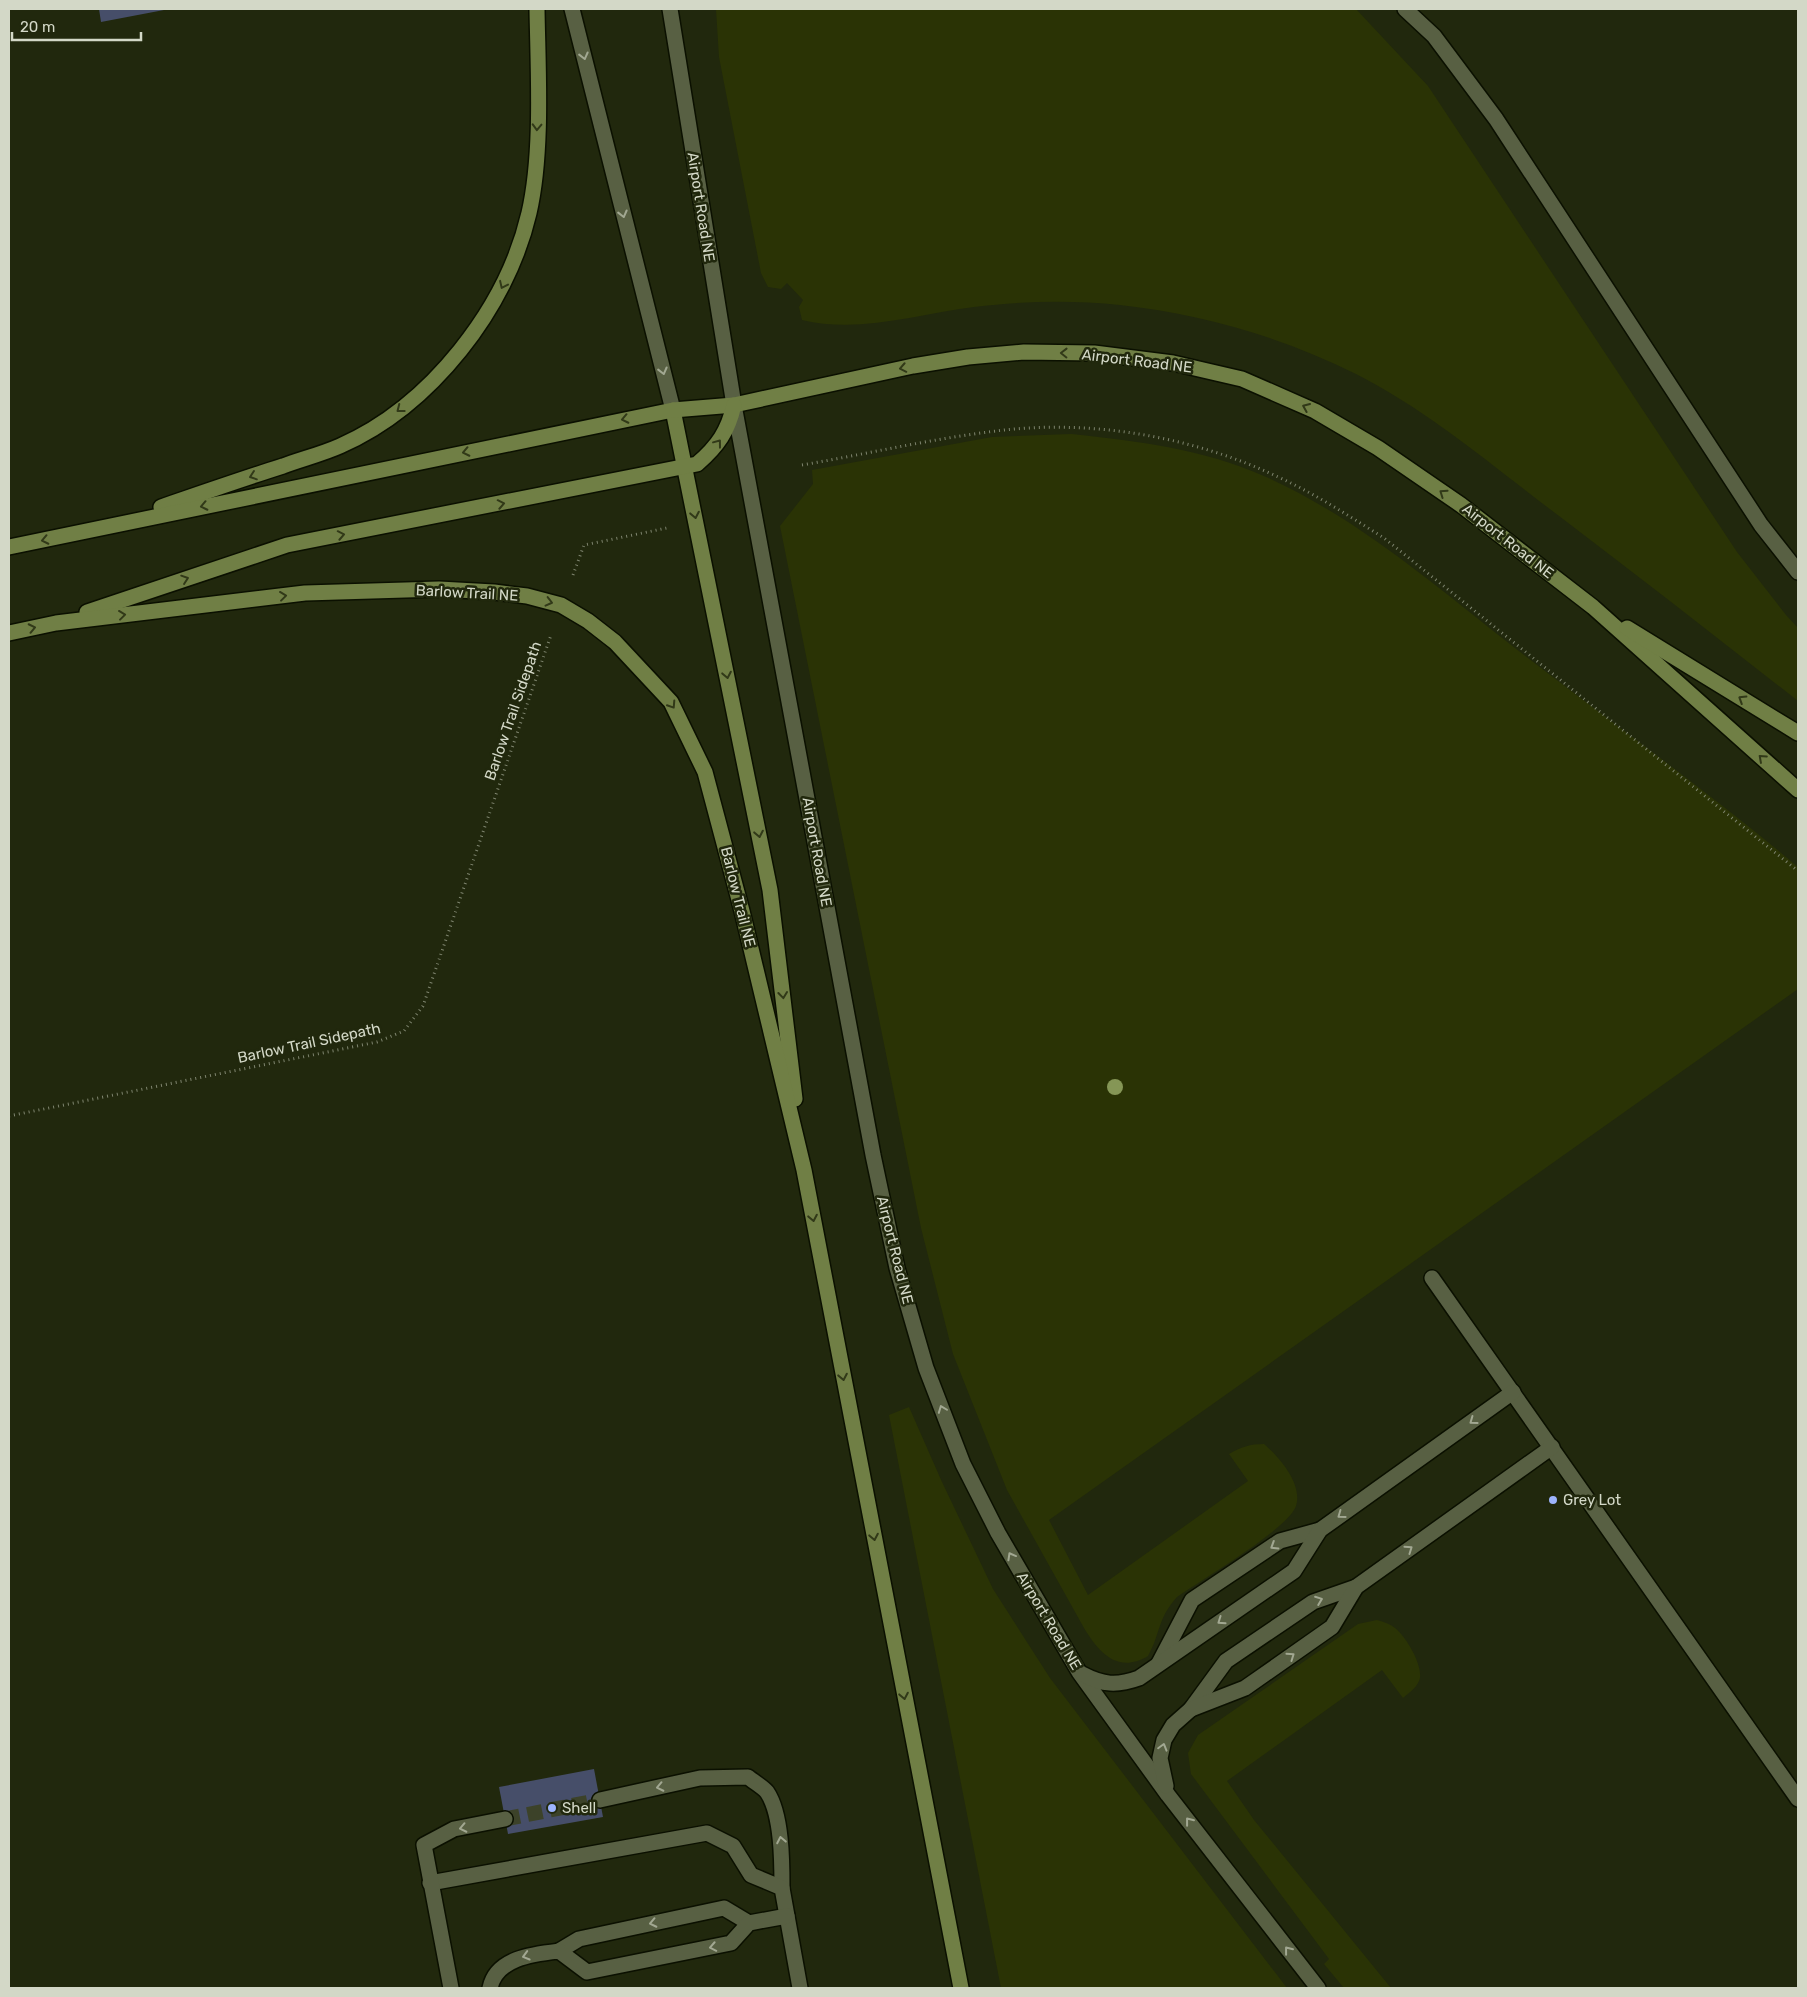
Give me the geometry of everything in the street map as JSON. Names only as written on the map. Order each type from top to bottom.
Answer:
[{"type":"main road","points":[[98,528],[340,446],[378,426],[411,400],[442,371],[472,335],[496,299],[515,259],[529,212],[536,161],[538,94],[537,9]]},
{"type":"main road","points":[[538,94],[546,9]]},
{"type":"main road","name":"Airport Road NE","points":[[673,410],[734,405],[826,383],[968,357],[1024,352],[1094,353],[1190,367],[1242,379],[1315,411],[1378,448],[1460,505],[1593,607],[1798,790]]},
{"type":"main road","points":[[56,623],[287,546],[685,468],[697,464],[716,447],[729,426],[734,405]]},
{"type":"main road","points":[[9,547],[673,410],[770,890],[804,1170],[961,1988]]},
{"type":"main road","name":"Barlow Trail NE","points":[[9,633],[56,623],[305,593],[439,589],[527,596],[561,605],[588,621],[615,642],[671,702],[689,735],[705,772],[742,911],[804,1170]]},
{"type":"main road","name":"Airport Road NE","points":[[1593,607],[1798,733]]},
{"type":"street","points":[[572,9],[673,410]]},
{"type":"street","name":"Airport Road NE","points":[[670,9],[734,405],[873,1155],[897,1268],[926,1368],[963,1464],[1003,1542],[1079,1672],[1168,1795],[1318,1988]]},
{"type":"street","points":[[1405,9],[1434,36],[1496,119],[1761,525],[1798,572]]},
{"type":"street","points":[[1432,1278],[1798,1798]]},
{"type":"street","points":[[1158,1665],[1192,1600],[1280,1542],[1320,1530],[1513,1392]]},
{"type":"street","points":[[1168,1795],[1160,1758],[1162,1749],[1173,1724],[1191,1709],[1226,1661],[1313,1602],[1356,1587],[1552,1447]]},
{"type":"street","points":[[1079,1672],[1108,1684],[1124,1683],[1139,1678],[1294,1571],[1320,1530]]},
{"type":"street","points":[[1191,1709],[1246,1688],[1332,1627],[1356,1587]]},
{"type":"street","points":[[600,1800],[700,1778],[748,1777],[766,1792],[776,1818],[782,1847],[782,1888],[800,1988]]},
{"type":"street","points":[[451,1988],[424,1846],[454,1830],[505,1819]]},
{"type":"street","points":[[430,1883],[707,1833],[733,1846],[751,1875],[782,1888]]},
{"type":"street","points":[[490,1988],[492,1980],[499,1970],[516,1959],[538,1953],[559,1951],[579,1939],[724,1908],[749,1923]]},
{"type":"street","points":[[559,1951],[587,1972],[731,1943],[749,1923],[787,1916]]},
{"type":"path","points":[[802,466],[996,431],[1068,428],[1106,430],[1181,443],[1275,475],[1314,494],[1384,538],[1798,871]]},
{"type":"path","points":[[573,575],[584,546],[667,528]]},
{"type":"path","name":"Barlow Trail Sidepath","points":[[9,1116],[377,1042],[404,1031],[423,1006],[551,635]]},
{"type":"green space","points":[[716,9],[1356,9],[1428,86],[1737,552],[1798,628],[1798,701],[1437,423],[1384,389],[1356,374],[1299,349],[1270,338],[1211,321],[1151,309],[1102,303],[1029,302],[992,305],[866,324],[823,324],[802,320],[799,307],[803,300],[787,283],[781,289],[768,287],[761,273],[719,57]]},
{"type":"green space","points":[[1071,434],[1145,443],[1218,459],[1264,476],[1300,493],[1334,513],[1431,582],[1697,786],[1798,867],[1798,989],[1049,1520],[1088,1595],[1248,1481],[1229,1454],[1246,1446],[1264,1444],[1283,1464],[1293,1480],[1297,1498],[1296,1506],[1290,1516],[1261,1540],[1177,1597],[1162,1619],[1148,1656],[1127,1663],[1119,1662],[1103,1653],[1084,1628],[1007,1490],[953,1354],[921,1228],[780,526],[813,484],[812,470],[992,437]]},
{"type":"green space","points":[[909,1407],[993,1589],[1050,1678],[1287,1988],[1001,1988],[889,1415]]},
{"type":"green space","points":[[1377,1620],[1395,1628],[1413,1653],[1420,1675],[1419,1681],[1414,1688],[1403,1698],[1382,1670],[1227,1781],[1254,1820],[1391,1988],[1344,1988],[1324,1964],[1329,1959],[1191,1774],[1188,1753],[1198,1735],[1358,1624]]},
{"type":"building","points":[[99,9],[164,9],[164,10],[101,22]]},
{"type":"building","name":"Shell","points":[[594,1769],[603,1817],[508,1834],[499,1787]]},
{"type":"tunnel","points":[[505,1819],[600,1800]]},
{"type":"place","name":"Grey Lot","points":[[1553,1500]]},
{"type":"place","name":"Shell","points":[[552,1808]]}]
